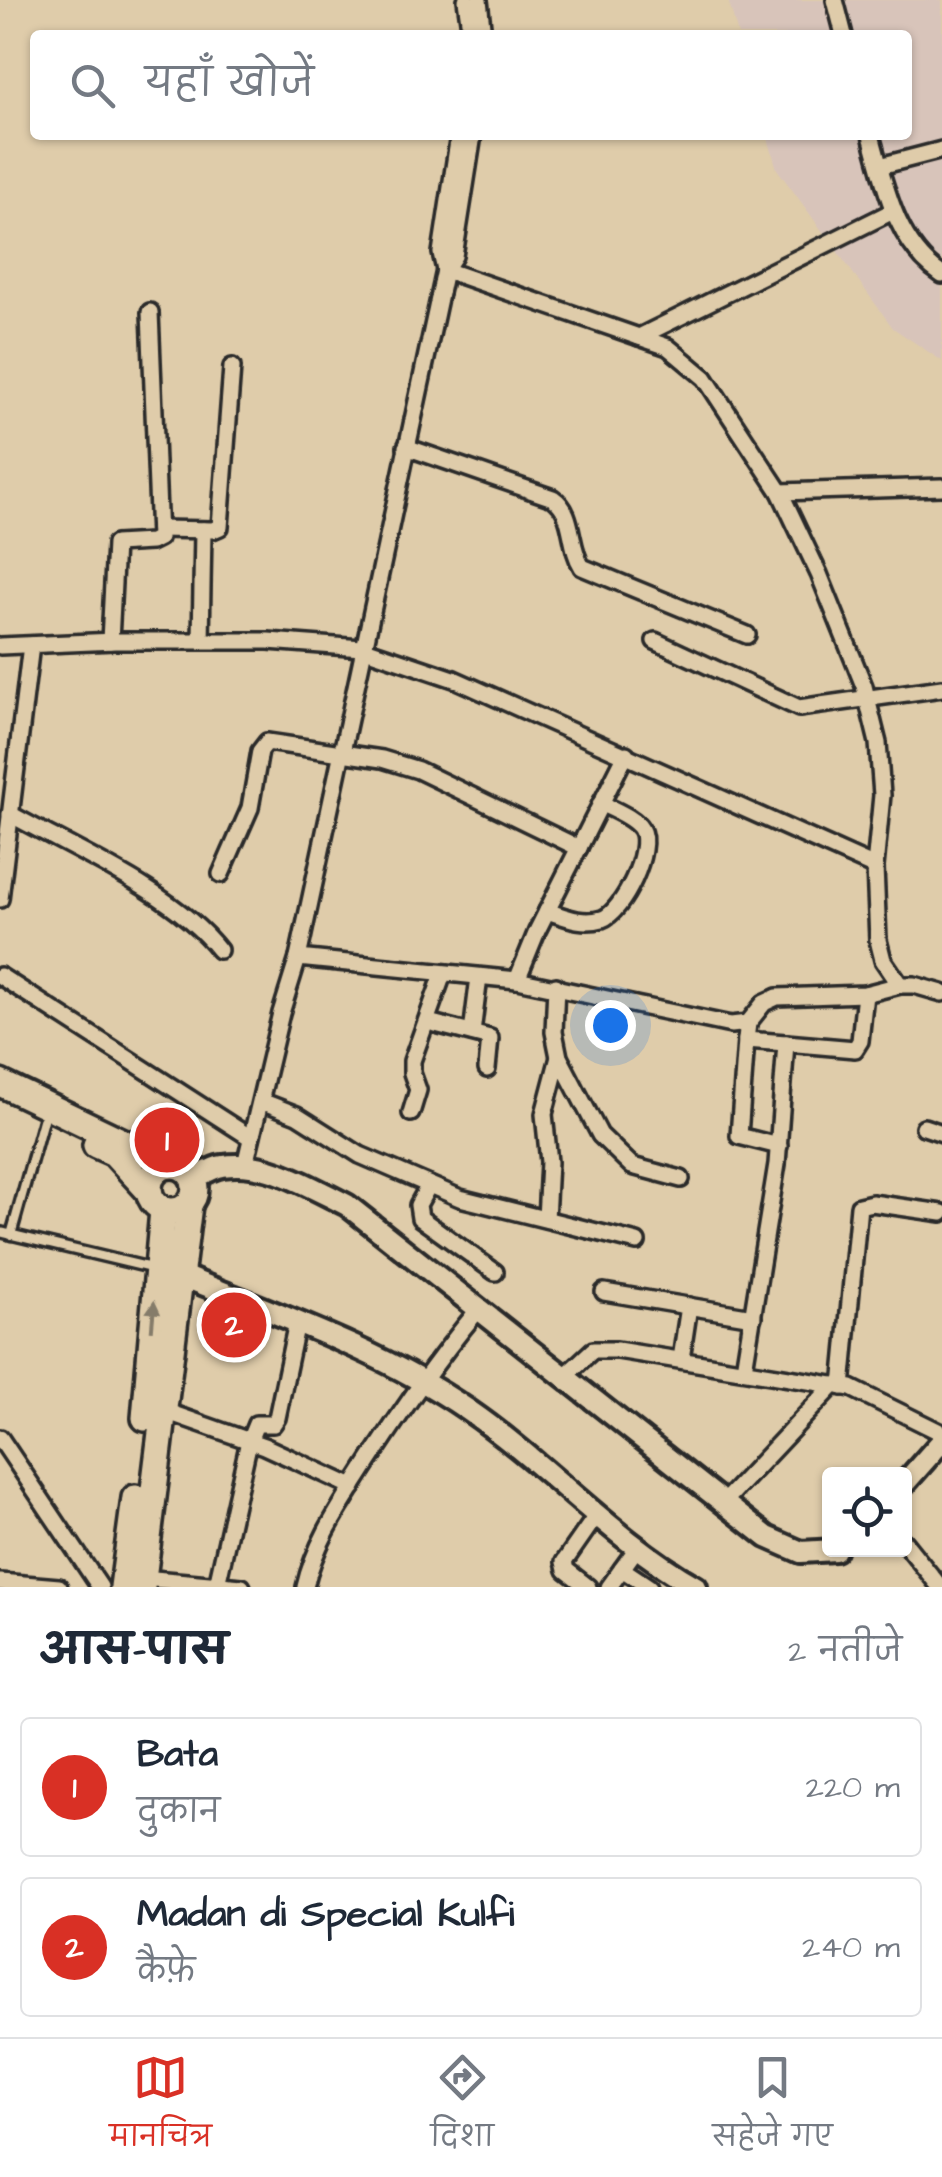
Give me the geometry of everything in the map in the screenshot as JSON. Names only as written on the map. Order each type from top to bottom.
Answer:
[{"type":"main road","points":[[0,1083],[170,1165],[188,1170],[194,1179],[194,1197],[167,1202]]},
{"type":"main road","points":[[0,1100],[114,1154],[167,1202]]},
{"type":"main road","points":[[136,1584],[162,1410],[167,1202],[154,1173],[170,1165]]},
{"type":"main road","points":[[136,1584],[145,1415],[168,1272]]},
{"type":"street","points":[[466,0],[470,30]]},
{"type":"street","points":[[479,0],[482,30]]},
{"type":"street","points":[[835,0],[843,30]]},
{"type":"street","points":[[445,270],[442,253],[458,140]]},
{"type":"street","points":[[245,1165],[281,1012],[298,958],[445,270],[454,256],[472,140]]},
{"type":"street","points":[[872,140],[893,211],[924,264],[942,276]]},
{"type":"street","points":[[880,166],[942,150]]},
{"type":"street","points":[[638,337],[893,211]]},
{"type":"street","points":[[445,270],[668,346],[704,378],[780,492],[820,574],[868,700],[878,743],[882,795],[875,866],[880,954],[900,985]]},
{"type":"street","points":[[110,641],[115,544],[157,541],[160,529],[150,312]]},
{"type":"street","points":[[160,529],[217,530],[221,524],[232,367]]},
{"type":"street","points":[[406,448],[553,498],[567,514],[582,567],[747,634]]},
{"type":"street","points":[[780,492],[942,487]]},
{"type":"street","points":[[201,641],[203,530]]},
{"type":"street","points":[[0,646],[268,641],[362,648],[440,674],[875,866]]},
{"type":"street","points":[[655,641],[792,707],[942,688]]},
{"type":"street","points":[[0,899],[31,645]]},
{"type":"street","points":[[221,874],[250,808],[267,742],[382,758],[418,770],[578,848]]},
{"type":"street","points":[[517,980],[626,754]]},
{"type":"street","points":[[547,911],[576,920],[600,919],[619,906],[643,853],[644,832],[601,804]]},
{"type":"street","points":[[10,814],[172,904],[202,928],[219,950]]},
{"type":"street","points":[[298,958],[517,980],[731,1025],[748,1023]]},
{"type":"street","points":[[411,1113],[418,1090],[412,1061],[443,974]]},
{"type":"street","points":[[0,976],[251,1138]]},
{"type":"street","points":[[472,1034],[480,977]]},
{"type":"street","points":[[779,1146],[739,1136],[748,1023],[771,998],[865,994],[900,985],[942,993]]},
{"type":"street","points":[[556,986],[554,1032],[559,1056],[600,1134],[624,1161],[681,1179]]},
{"type":"street","points":[[746,1040],[856,1049],[865,994]]},
{"type":"street","points":[[428,1022],[490,1038],[487,1069]]},
{"type":"street","points":[[744,1369],[779,1146],[786,1044]]},
{"type":"street","points":[[546,1219],[549,1162],[544,1114],[559,1056]]},
{"type":"street","points":[[260,1101],[297,1115],[360,1155],[460,1198],[637,1242]]},
{"type":"street","points":[[924,1126],[942,1132]]},
{"type":"street","points":[[194,1179],[220,1166],[245,1165],[281,1174],[346,1205],[767,1537],[801,1552],[822,1551]]},
{"type":"street","points":[[429,1185],[418,1205],[420,1218],[496,1272]]},
{"type":"street","points":[[724,1502],[838,1386],[859,1206],[872,1204],[942,1213]]},
{"type":"street","points":[[168,1272],[297,1322],[422,1379],[494,1429],[663,1568],[696,1587]]},
{"type":"street","points":[[604,1292],[753,1317]]},
{"type":"street","points":[[681,1359],[689,1306]]},
{"type":"street","points":[[305,1587],[316,1550],[353,1487],[422,1379],[478,1310]]},
{"type":"street","points":[[216,1585],[249,1441],[256,1424],[273,1424],[277,1418],[297,1322]]},
{"type":"street","points":[[566,1376],[587,1354],[604,1349],[681,1359],[838,1386],[866,1394],[942,1433]]},
{"type":"street","points":[[162,1410],[249,1441],[353,1487]]},
{"type":"street","points":[[0,1438],[100,1587]]},
{"type":"street","points":[[912,1475],[942,1441]]},
{"type":"street","points":[[588,1587],[566,1570],[564,1562],[596,1516]]},
{"type":"street","points":[[608,1587],[637,1548]]},
{"type":"street","points":[[912,1552],[940,1587]]},
{"type":"street","points":[[622,1568],[649,1587]]},
{"type":"street","points":[[0,1582],[59,1587]]},
{"type":"street","points":[[136,1584],[242,1587]]},
{"type":"lane","points":[[11,1235],[43,1120]]},
{"type":"lane","points":[[0,1232],[168,1272]]},
{"type":"shaded area","points":[[728,0],[942,0],[942,361],[893,328],[777,169],[768,140],[912,140],[912,30],[737,30]]},
{"type":"place","name":"Bata","points":[[167,1140]]},
{"type":"place","name":"Madan di Special Kulfi","points":[[234,1325]]}]
